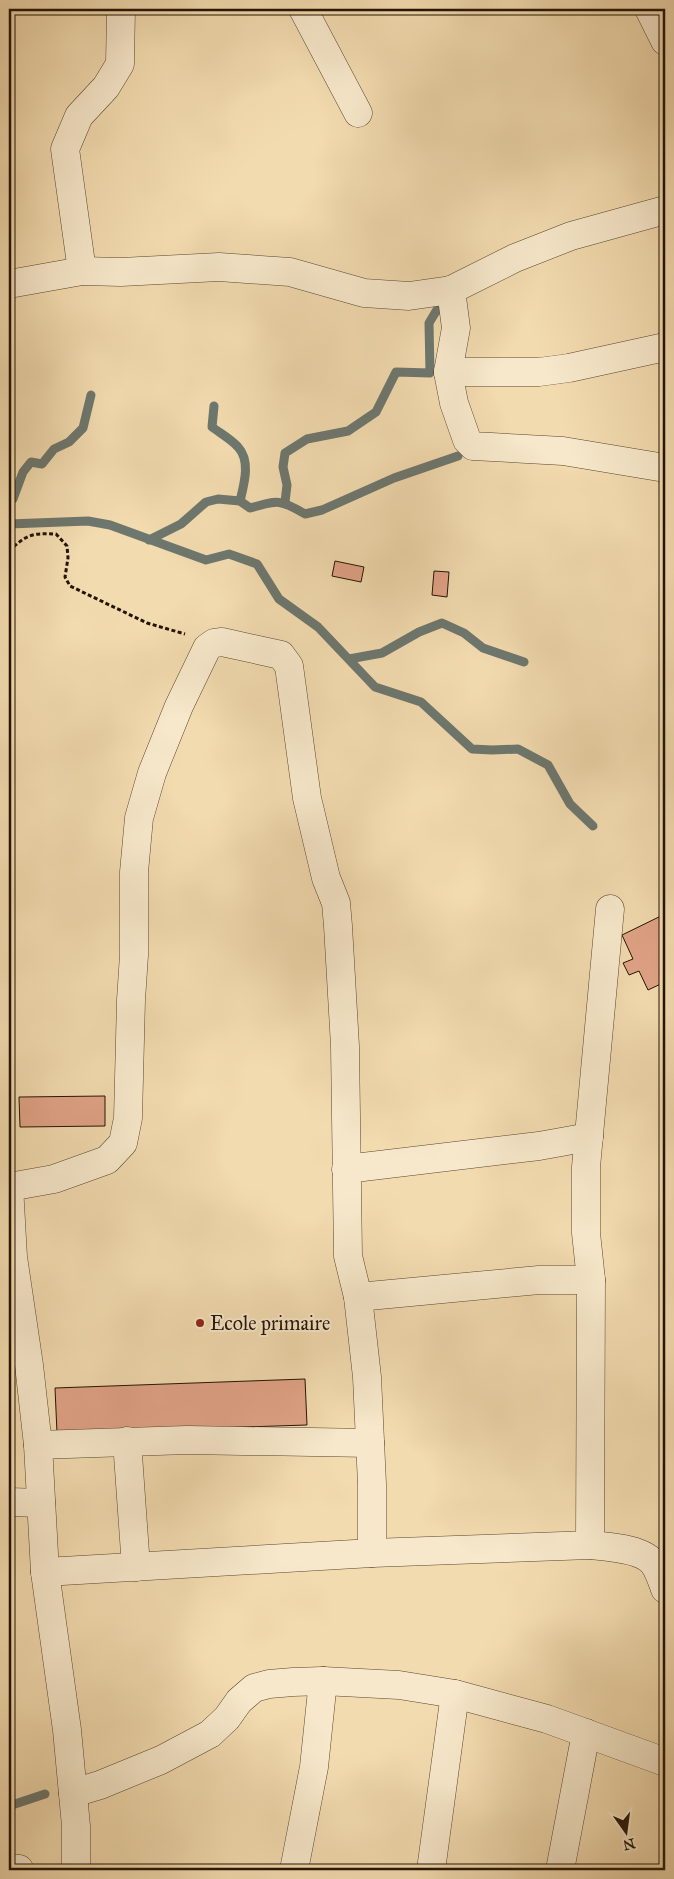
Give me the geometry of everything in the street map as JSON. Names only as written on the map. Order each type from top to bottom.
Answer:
[{"type":"street","points":[[82,271],[65,149],[79,116],[106,87],[120,64],[122,9]]},
{"type":"street","points":[[303,9],[358,113]]},
{"type":"street","points":[[649,9],[665,41]]},
{"type":"street","points":[[9,284],[82,271],[121,272],[219,267],[290,272],[364,293],[386,296],[409,296],[451,290],[515,258],[570,236],[665,210]]},
{"type":"street","points":[[451,290],[456,328],[448,372],[454,403],[466,440],[473,446],[562,451],[665,468]]},
{"type":"street","points":[[448,372],[539,372],[665,347]]},
{"type":"street","points":[[76,1870],[77,1842],[67,1730],[45,1572],[38,1445],[19,1368],[11,1258],[9,1186],[54,1179],[107,1160],[122,1143],[128,1118],[134,955],[134,872],[139,818],[152,773],[179,706],[208,648],[214,643],[222,642],[281,655],[289,666],[307,798],[326,878],[336,903],[344,1046],[348,1256],[358,1297],[367,1377],[372,1484],[372,1553]]},
{"type":"street","points":[[590,1545],[591,1280],[586,1223],[586,1167],[610,909]]},
{"type":"street","points":[[346,1168],[539,1146],[589,1137]]},
{"type":"street","points":[[358,1297],[539,1280],[591,1280]]},
{"type":"street","points":[[38,1445],[127,1441],[370,1443]]},
{"type":"street","points":[[127,1441],[136,1567]]},
{"type":"street","points":[[9,1502],[41,1503]]},
{"type":"street","points":[[45,1572],[372,1553],[590,1545],[621,1548],[648,1558],[656,1567],[665,1589]]},
{"type":"street","points":[[73,1793],[100,1786],[161,1760],[210,1734],[227,1718],[239,1701],[254,1688],[269,1684],[323,1680],[399,1685],[455,1694],[547,1719],[665,1762]]},
{"type":"street","points":[[294,1870],[314,1767],[323,1680]]},
{"type":"street","points":[[430,1870],[455,1694]]},
{"type":"street","points":[[560,1870],[586,1733]]},
{"type":"path","points":[[9,551],[18,542],[34,534],[56,534],[67,546],[68,558],[65,577],[70,586],[147,623],[214,643]]},
{"type":"building","points":[[335,561],[364,567],[361,582],[332,576]]},
{"type":"building","points":[[434,571],[449,572],[447,597],[432,595]]},
{"type":"building","points":[[665,914],[665,982],[648,990],[639,971],[629,975],[623,963],[633,959],[622,935]]},
{"type":"building","points":[[105,1096],[105,1126],[20,1127],[19,1097]]},
{"type":"building","points":[[305,1379],[307,1425],[57,1433],[55,1388]]},
{"type":"waterway","points":[[285,502],[287,485],[283,467],[285,453],[307,439],[348,431],[376,412],[396,372],[430,373],[429,323],[444,298]]},
{"type":"waterway","points":[[9,502],[13,499],[23,472],[31,462],[42,464],[54,449],[69,442],[83,428],[91,395]]},
{"type":"waterway","points":[[214,406],[212,427],[235,444],[244,459],[245,473],[240,501]]},
{"type":"waterway","points":[[149,540],[181,524],[206,502],[218,499],[240,501],[250,508],[279,502],[305,514],[322,510],[394,478],[458,456]]},
{"type":"waterway","points":[[9,524],[88,521],[110,525],[206,560],[229,554],[257,564],[279,599],[318,627],[375,687],[421,702],[472,749],[518,749],[548,765],[570,804],[593,826]]},
{"type":"waterway","points":[[349,659],[382,653],[419,632],[442,623],[464,633],[483,648],[524,662]]},
{"type":"waterway","points":[[9,1806],[45,1794]]},
{"type":"place","name":"Ecole primaire","points":[[200,1323]]}]
